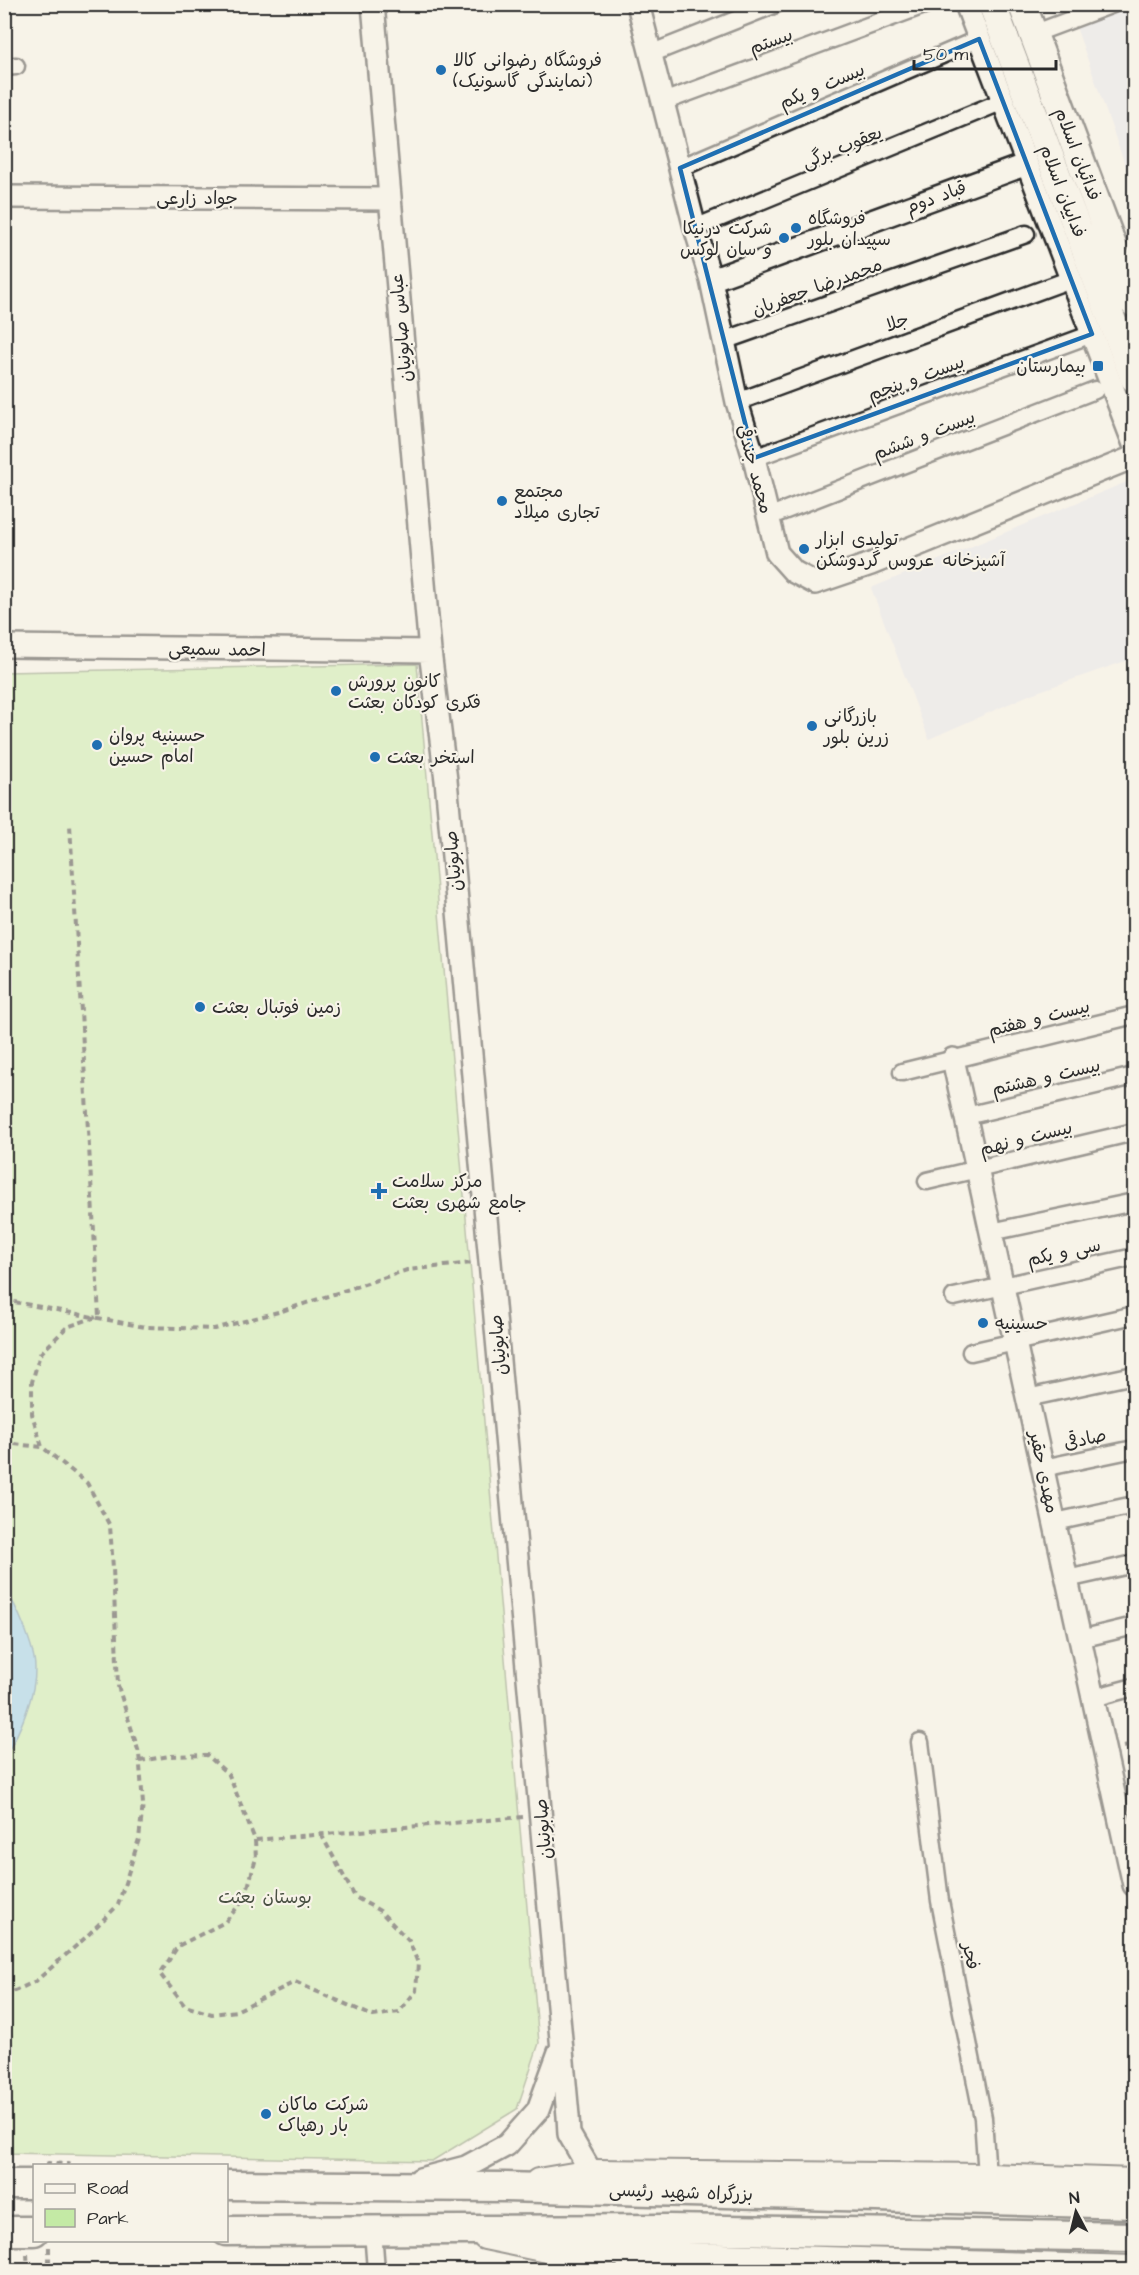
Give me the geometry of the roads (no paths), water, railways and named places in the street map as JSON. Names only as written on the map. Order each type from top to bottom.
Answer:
[{"type":"highway","points":[[4,2184],[33,2176]]},
{"type":"highway","name":"بزرگراه شهید رئیسی","points":[[228,2185],[505,2187],[1134,2204]]},
{"type":"highway","name":"بزرگراه شهید رئیسی","points":[[228,2231],[669,2229],[1134,2237]]},
{"type":"highway","points":[[4,2230],[33,2230]]},
{"type":"main road","name":"فداییان اسلام","points":[[992,4],[1134,378]]},
{"type":"main road","name":"فدائیان اسلام","points":[[1022,4],[1134,303]]},
{"type":"main road","points":[[505,2187],[591,2172],[987,2176],[1134,2181]]},
{"type":"main road","points":[[453,2231],[556,2261],[661,2254],[1078,2269],[1134,2268]]},
{"type":"street","name":"عباس صابونیان","points":[[373,4],[430,651]]},
{"type":"street","name":"محمد جندقی","points":[[638,4],[695,228],[711,280],[737,402],[754,458],[777,554],[794,572],[815,584],[871,564],[1134,457]]},
{"type":"street","points":[[650,54],[776,4]]},
{"type":"street","name":"بیستم","points":[[663,102],[927,4]]},
{"type":"street","points":[[966,4],[1134,444]]},
{"type":"street","points":[[1033,33],[1113,4]]},
{"type":"street","name":"بیست و یکم","points":[[680,168],[979,39]]},
{"type":"street","name":"یعقوب برگی","points":[[695,228],[1003,102]]},
{"type":"street","name":"قباد دوم","points":[[711,280],[1027,164]]},
{"type":"street","name":"جواد زارعی","points":[[4,197],[390,199]]},
{"type":"street","name":"محمدرضا جعفریان","points":[[723,341],[1026,234]]},
{"type":"street","name":"جلا","points":[[737,402],[1071,279]]},
{"type":"street","name":"بیست و پنجم","points":[[754,458],[1092,334]]},
{"type":"street","name":"بیست و ششم","points":[[768,517],[1095,390]]},
{"type":"street","name":"احمد سمیعی","points":[[4,646],[430,651]]},
{"type":"street","name":"صابونیان","points":[[430,651],[446,780],[562,2040]]},
{"type":"street","name":"بیست و هفتم","points":[[902,1072],[1134,1015]]},
{"type":"street","name":"مهدی حقیر","points":[[953,1059],[1134,1885]]},
{"type":"street","name":"بیست و هشتم","points":[[966,1116],[1134,1076]]},
{"type":"street","name":"بیست و نهم","points":[[927,1181],[1134,1132]]},
{"type":"street","points":[[991,1232],[1134,1202]]},
{"type":"street","name":"سی و یکم","points":[[954,1297],[1134,1257]]},
{"type":"street","points":[[971,1352],[1134,1315]]},
{"type":"street","points":[[1028,1398],[1134,1375]]},
{"type":"street","name":"صادقی","points":[[1043,1468],[1134,1449]]},
{"type":"street","points":[[1055,1522],[1134,1505]]},
{"type":"street","points":[[1067,1580],[1134,1564]]},
{"type":"street","points":[[1080,1639],[1134,1626]]},
{"type":"street","points":[[1093,1698],[1134,1687]]},
{"type":"street","name":"فجر","points":[[920,1742],[940,1901],[983,2118],[987,2176]]},
{"type":"street","points":[[562,2040],[569,2134],[591,2172],[667,2192]]},
{"type":"street","points":[[394,2186],[466,2167],[507,2145],[538,2110],[551,2078],[562,2040]]},
{"type":"street","points":[[373,2231],[376,2271]]},
{"type":"street","points":[[627,2271],[661,2254]]},
{"type":"water","points":[[5,1590],[25,1628],[34,1660],[35,1678],[26,1714],[5,1756]]},
{"type":"place","name":"فروشگاه رضوانی کالا (نمایندگی گاسونیک)","points":[[441,70]]},
{"type":"place","name":"فروشگاه سپیدان بلور","points":[[796,228]]},
{"type":"place","name":"شرکت درنیکا و سان لوکس","points":[[784,238]]},
{"type":"place","name":"بیمارستان","points":[[1098,366]]},
{"type":"place","name":"مجتمع تجاری میلاد","points":[[502,501]]},
{"type":"place","name":"تولیدی ابزار آشپزخانه عروس گردوشکن","points":[[804,549]]},
{"type":"place","name":"کانون پرورش فکری کودکان بعثت","points":[[336,691]]},
{"type":"place","name":"بازرگانی زرین بلور","points":[[812,726]]},
{"type":"place","name":"حسینیه پروان امام حسین","points":[[97,745]]},
{"type":"place","name":"استخر بعثت","points":[[375,757]]},
{"type":"place","name":"زمین فوتبال بعثت","points":[[200,1007]]},
{"type":"place","name":"مرکز سلامت جامع شهری بعثت","points":[[379,1191]]},
{"type":"place","name":"حسینیه","points":[[983,1323]]},
{"type":"place","name":"شرکت ماکان بار رهپاک","points":[[266,2114]]},
{"type":"park label","name":"بوستان بعثت","points":[[265,1897]]}]
